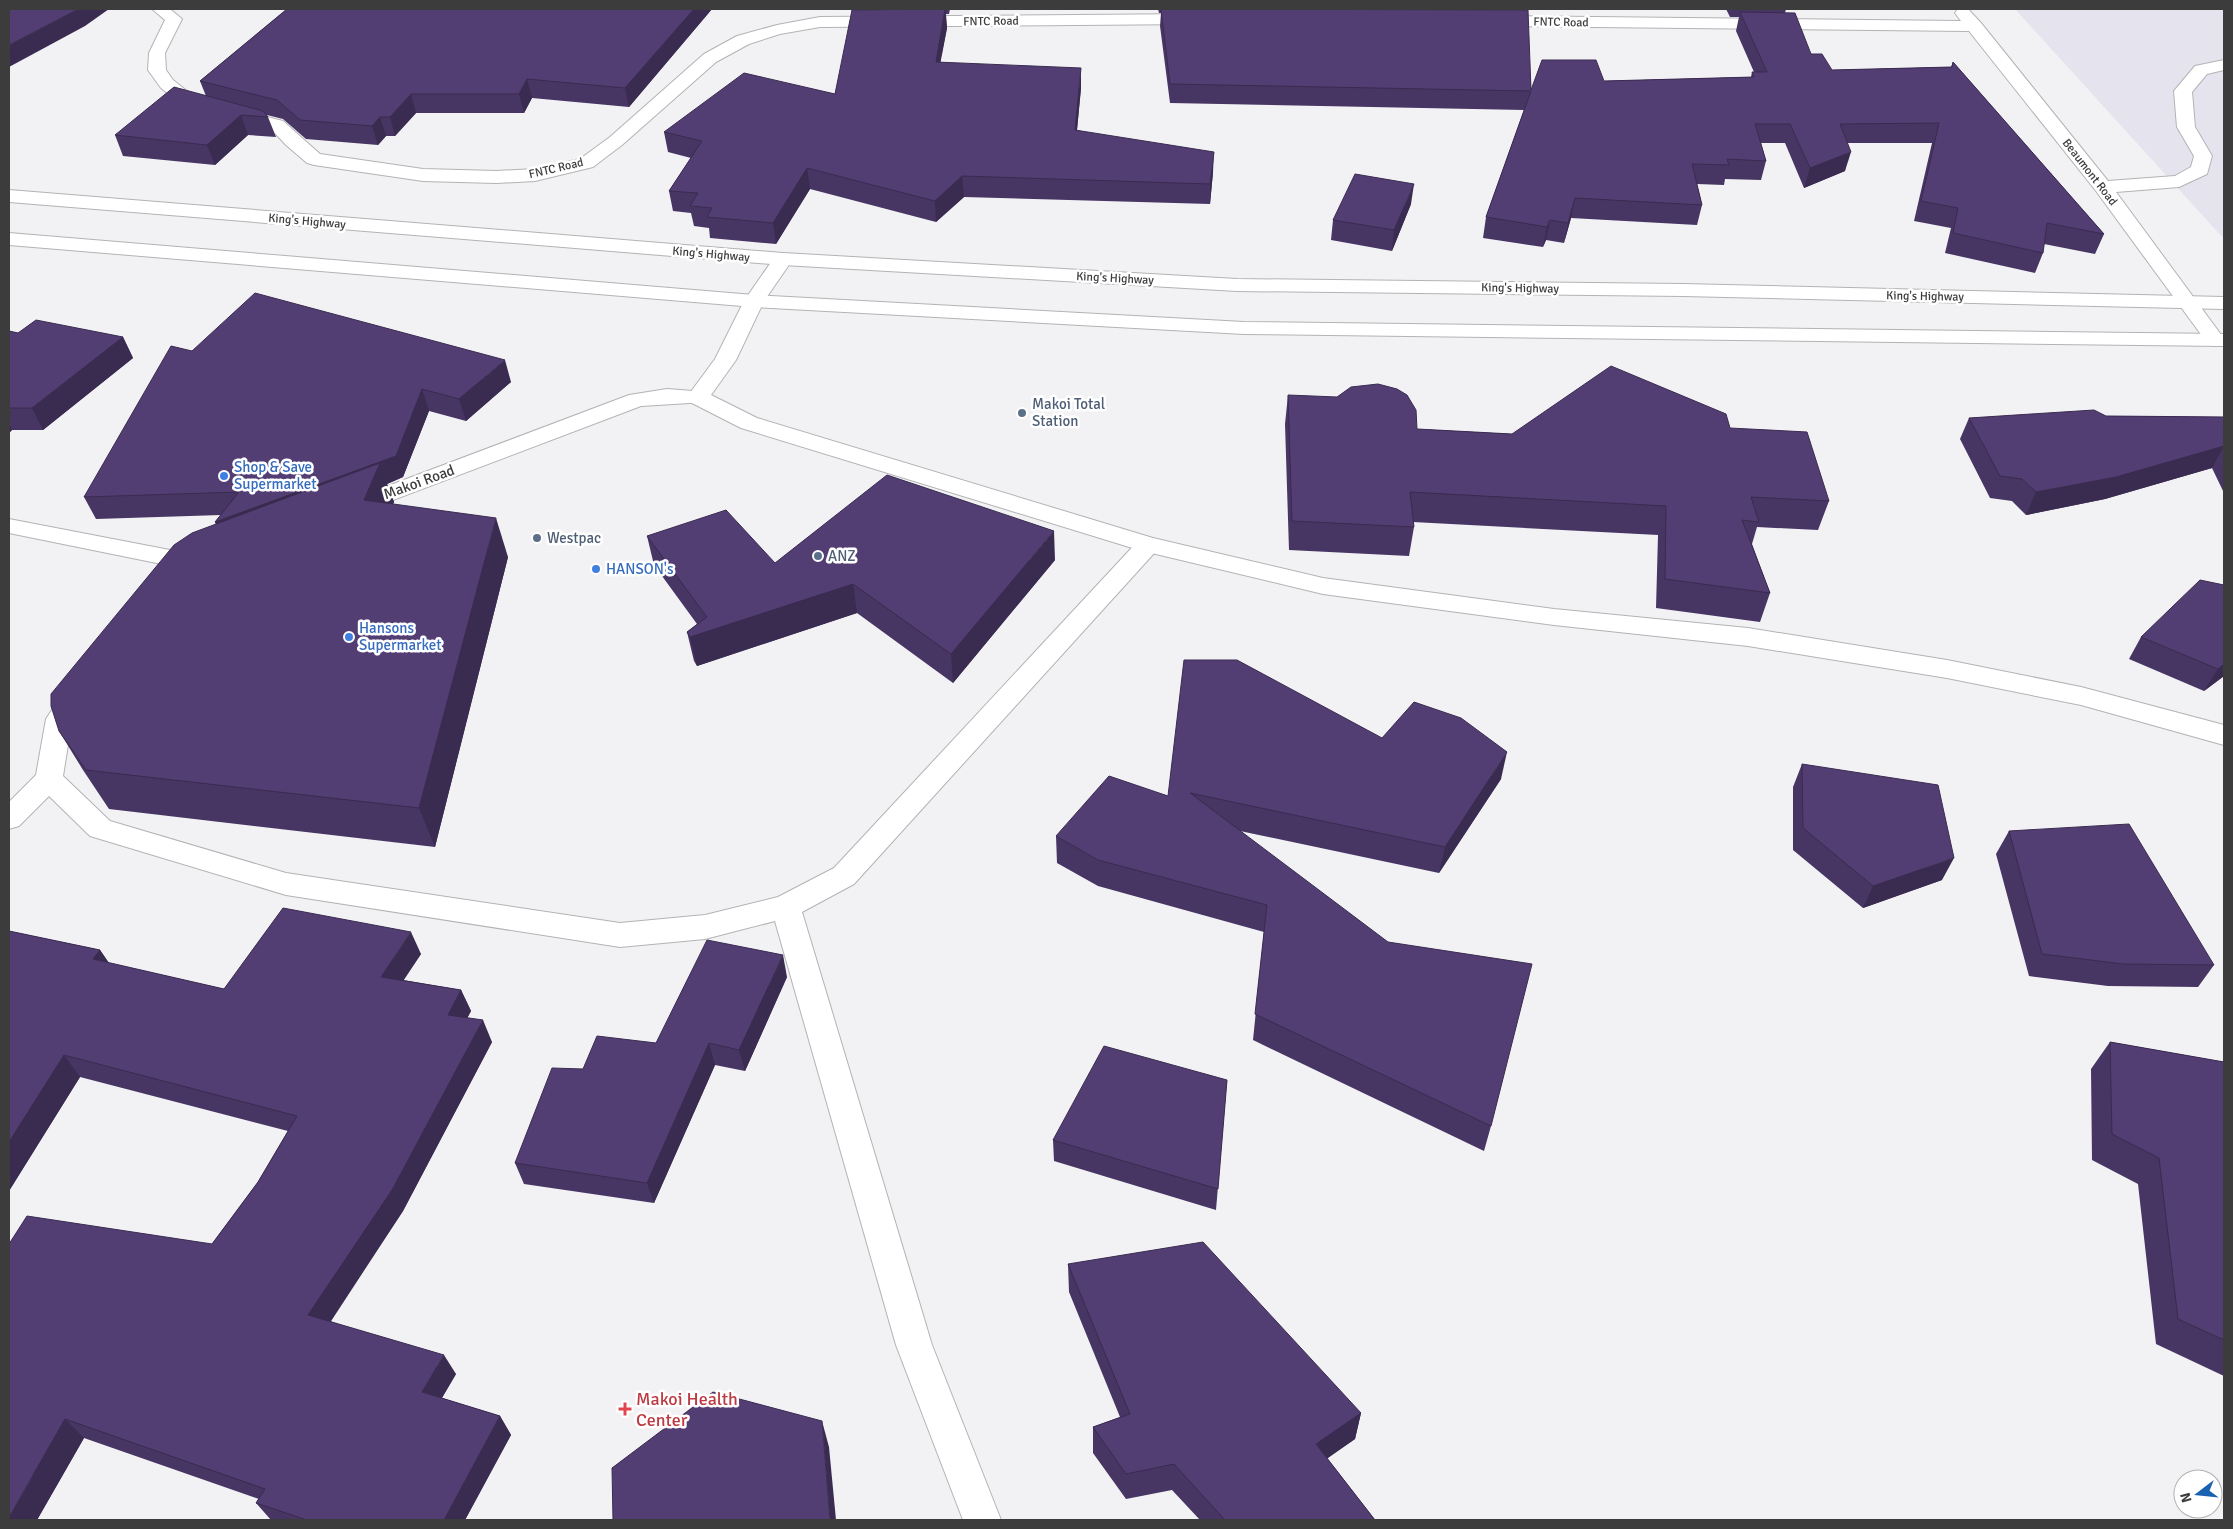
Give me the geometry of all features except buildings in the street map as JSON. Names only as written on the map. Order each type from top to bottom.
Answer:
[{"type":"main road","name":"FNTC Road","points":[[160,9],[174,19],[157,53],[157,70],[167,84],[191,103],[277,125],[292,141],[314,158],[423,175],[496,177],[535,175],[586,163],[616,141],[710,58],[742,40],[777,30],[820,22],[1211,19]]},
{"type":"main road","name":"Beaumont Road","points":[[1959,9],[1975,26],[2103,187],[2188,302],[2220,340]]},
{"type":"main road","name":"FNTC Road","points":[[1478,21],[1975,26]]},
{"type":"main road","points":[[2103,187],[2179,181],[2200,170],[2203,156],[2186,127],[2183,91],[2201,70],[2224,65]]},
{"type":"main road","name":"King's Highway","points":[[9,196],[783,260],[1237,285],[1683,290],[2224,303]]},
{"type":"main road","points":[[9,239],[754,301],[1244,328],[2220,340]]},
{"type":"main road","points":[[783,260],[754,301],[725,360],[698,397],[749,423],[776,432],[1148,545],[1323,586],[1554,617],[1748,637],[1947,669],[2081,696],[2224,735]]},
{"type":"main road","name":"Makoi Road","points":[[338,512],[637,400],[667,396],[698,397]]},
{"type":"main road","points":[[9,526],[210,560],[178,580]]},
{"type":"main road","points":[[49,779],[100,829],[286,884],[620,934],[705,927],[786,907],[844,876],[1148,545]]},
{"type":"main road","points":[[9,819],[49,779],[59,719],[85,680]]},
{"type":"main road","points":[[786,907],[914,1345],[982,1520]]},
{"type":"shaded area","points":[[2015,9],[2224,9],[2224,239]]},
{"type":"place","name":"Makoi Total Station","points":[[1022,413]]},
{"type":"place","name":"Shop & Save Supermarket","points":[[224,476]]},
{"type":"place","name":"Westpac","points":[[537,538]]},
{"type":"place","name":"ANZ","points":[[818,556]]},
{"type":"place","name":"HANSON's","points":[[596,569]]},
{"type":"place","name":"Hansons Supermarket","points":[[349,637]]},
{"type":"place","name":"Makoi Health Center","points":[[625,1409]]}]
